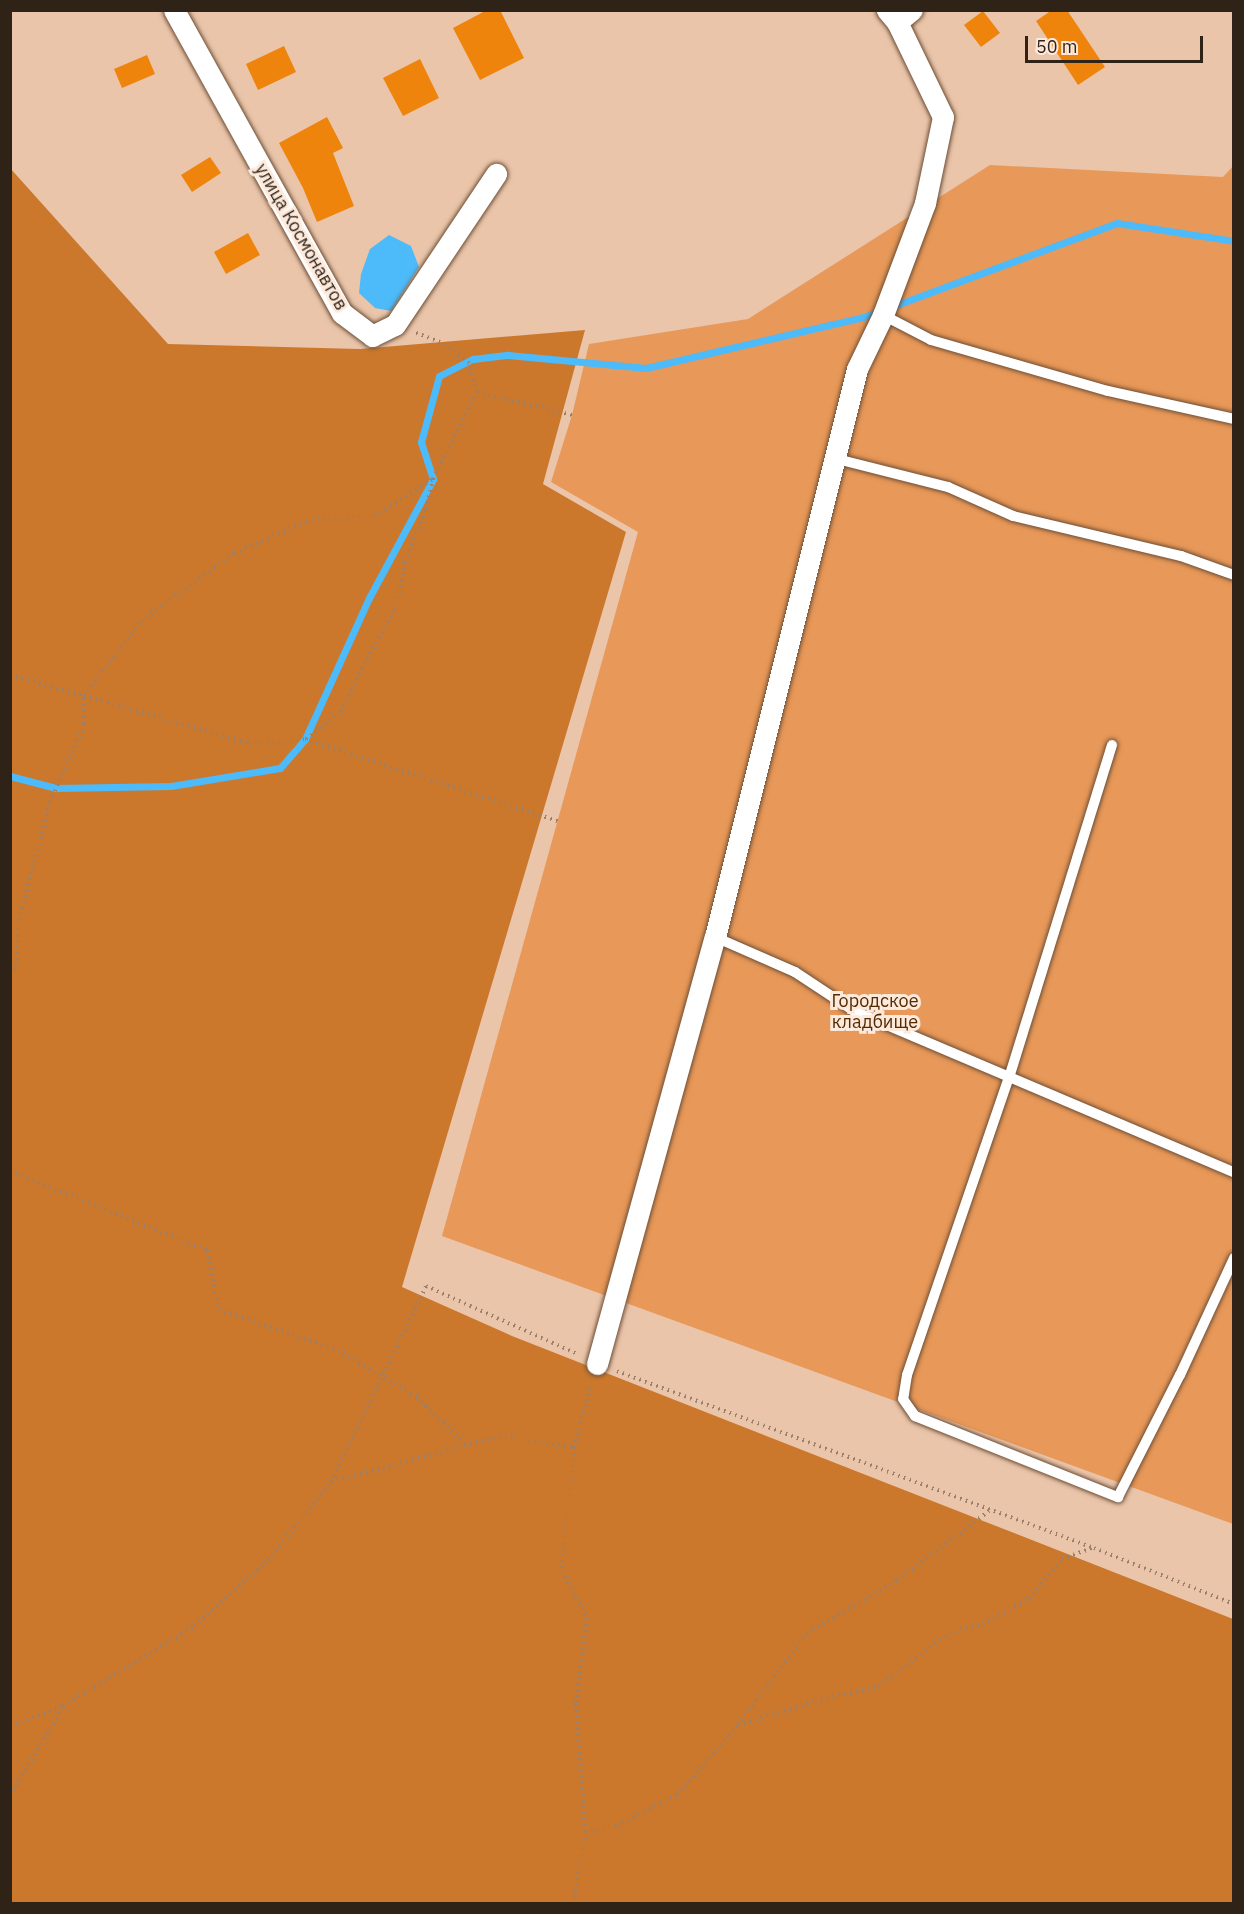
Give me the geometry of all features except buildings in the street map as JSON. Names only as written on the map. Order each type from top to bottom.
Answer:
[{"type":"street","name":"улица Космонавтов","points":[[174,10],[342,314],[372,336],[395,325]]},
{"type":"street","points":[[597,1364],[715,937],[857,369],[883,315],[925,203],[943,117],[899,14]]},
{"type":"street","points":[[395,325],[496,174]]},
{"type":"lane","points":[[883,315],[930,340],[1108,391],[1233,419]]},
{"type":"lane","points":[[833,458],[948,487],[1013,516],[1181,556],[1233,575]]},
{"type":"lane","points":[[1112,745],[1009,1077],[907,1375],[903,1399],[915,1416],[1118,1497],[1180,1375],[1233,1257]]},
{"type":"lane","points":[[715,937],[795,972],[854,1011],[1233,1172]]},
{"type":"path","points":[[305,739],[341,712],[364,664],[395,610],[405,562],[426,509],[433,479],[477,392],[466,361],[440,342],[395,325]]},
{"type":"path","points":[[477,392],[572,415]]},
{"type":"path","points":[[10,974],[17,966],[19,920],[50,802],[84,724],[84,696],[141,621],[234,553],[317,517],[375,516],[433,479]]},
{"type":"path","points":[[10,675],[249,743],[305,739],[558,821]]},
{"type":"path","points":[[10,1171],[207,1250],[219,1309],[338,1350],[417,1397],[466,1445]]},
{"type":"path","points":[[10,1726],[63,1706],[194,1626],[268,1560],[331,1482],[426,1286],[597,1364],[1094,1548],[1233,1604]]},
{"type":"path","points":[[574,1904],[585,1831],[576,1704],[587,1618],[562,1571],[574,1447],[597,1364]]},
{"type":"path","points":[[331,1482],[499,1436],[574,1447]]},
{"type":"path","points":[[585,1831],[617,1826],[677,1795],[738,1725],[807,1633],[897,1581],[990,1511]]},
{"type":"path","points":[[738,1725],[815,1701],[877,1687],[949,1634],[983,1624],[1029,1598],[1062,1559],[1094,1548]]},
{"type":"path","points":[[10,1796],[63,1706]]},
{"type":"green space","name":"Городское кладбище","points":[[990,165],[1223,177],[1233,166],[1233,1524],[442,1236],[638,532],[551,482],[572,415],[589,344],[748,319]]},
{"type":"shaded area","points":[[10,168],[168,344],[360,349],[585,330],[543,484],[626,532],[402,1287],[512,1336],[1233,1619],[1233,1903],[11,1903]]},
{"type":"water","points":[[389,235],[411,246],[419,267],[391,311],[375,308],[359,293],[361,274],[370,249]]},
{"type":"waterway","points":[[891,307],[1117,223],[1234,241]]},
{"type":"waterway","points":[[10,776],[56,788],[171,786],[280,768],[305,739],[369,598],[433,479],[421,442],[439,376],[473,359],[508,355],[646,368],[863,317],[880,311]]}]
